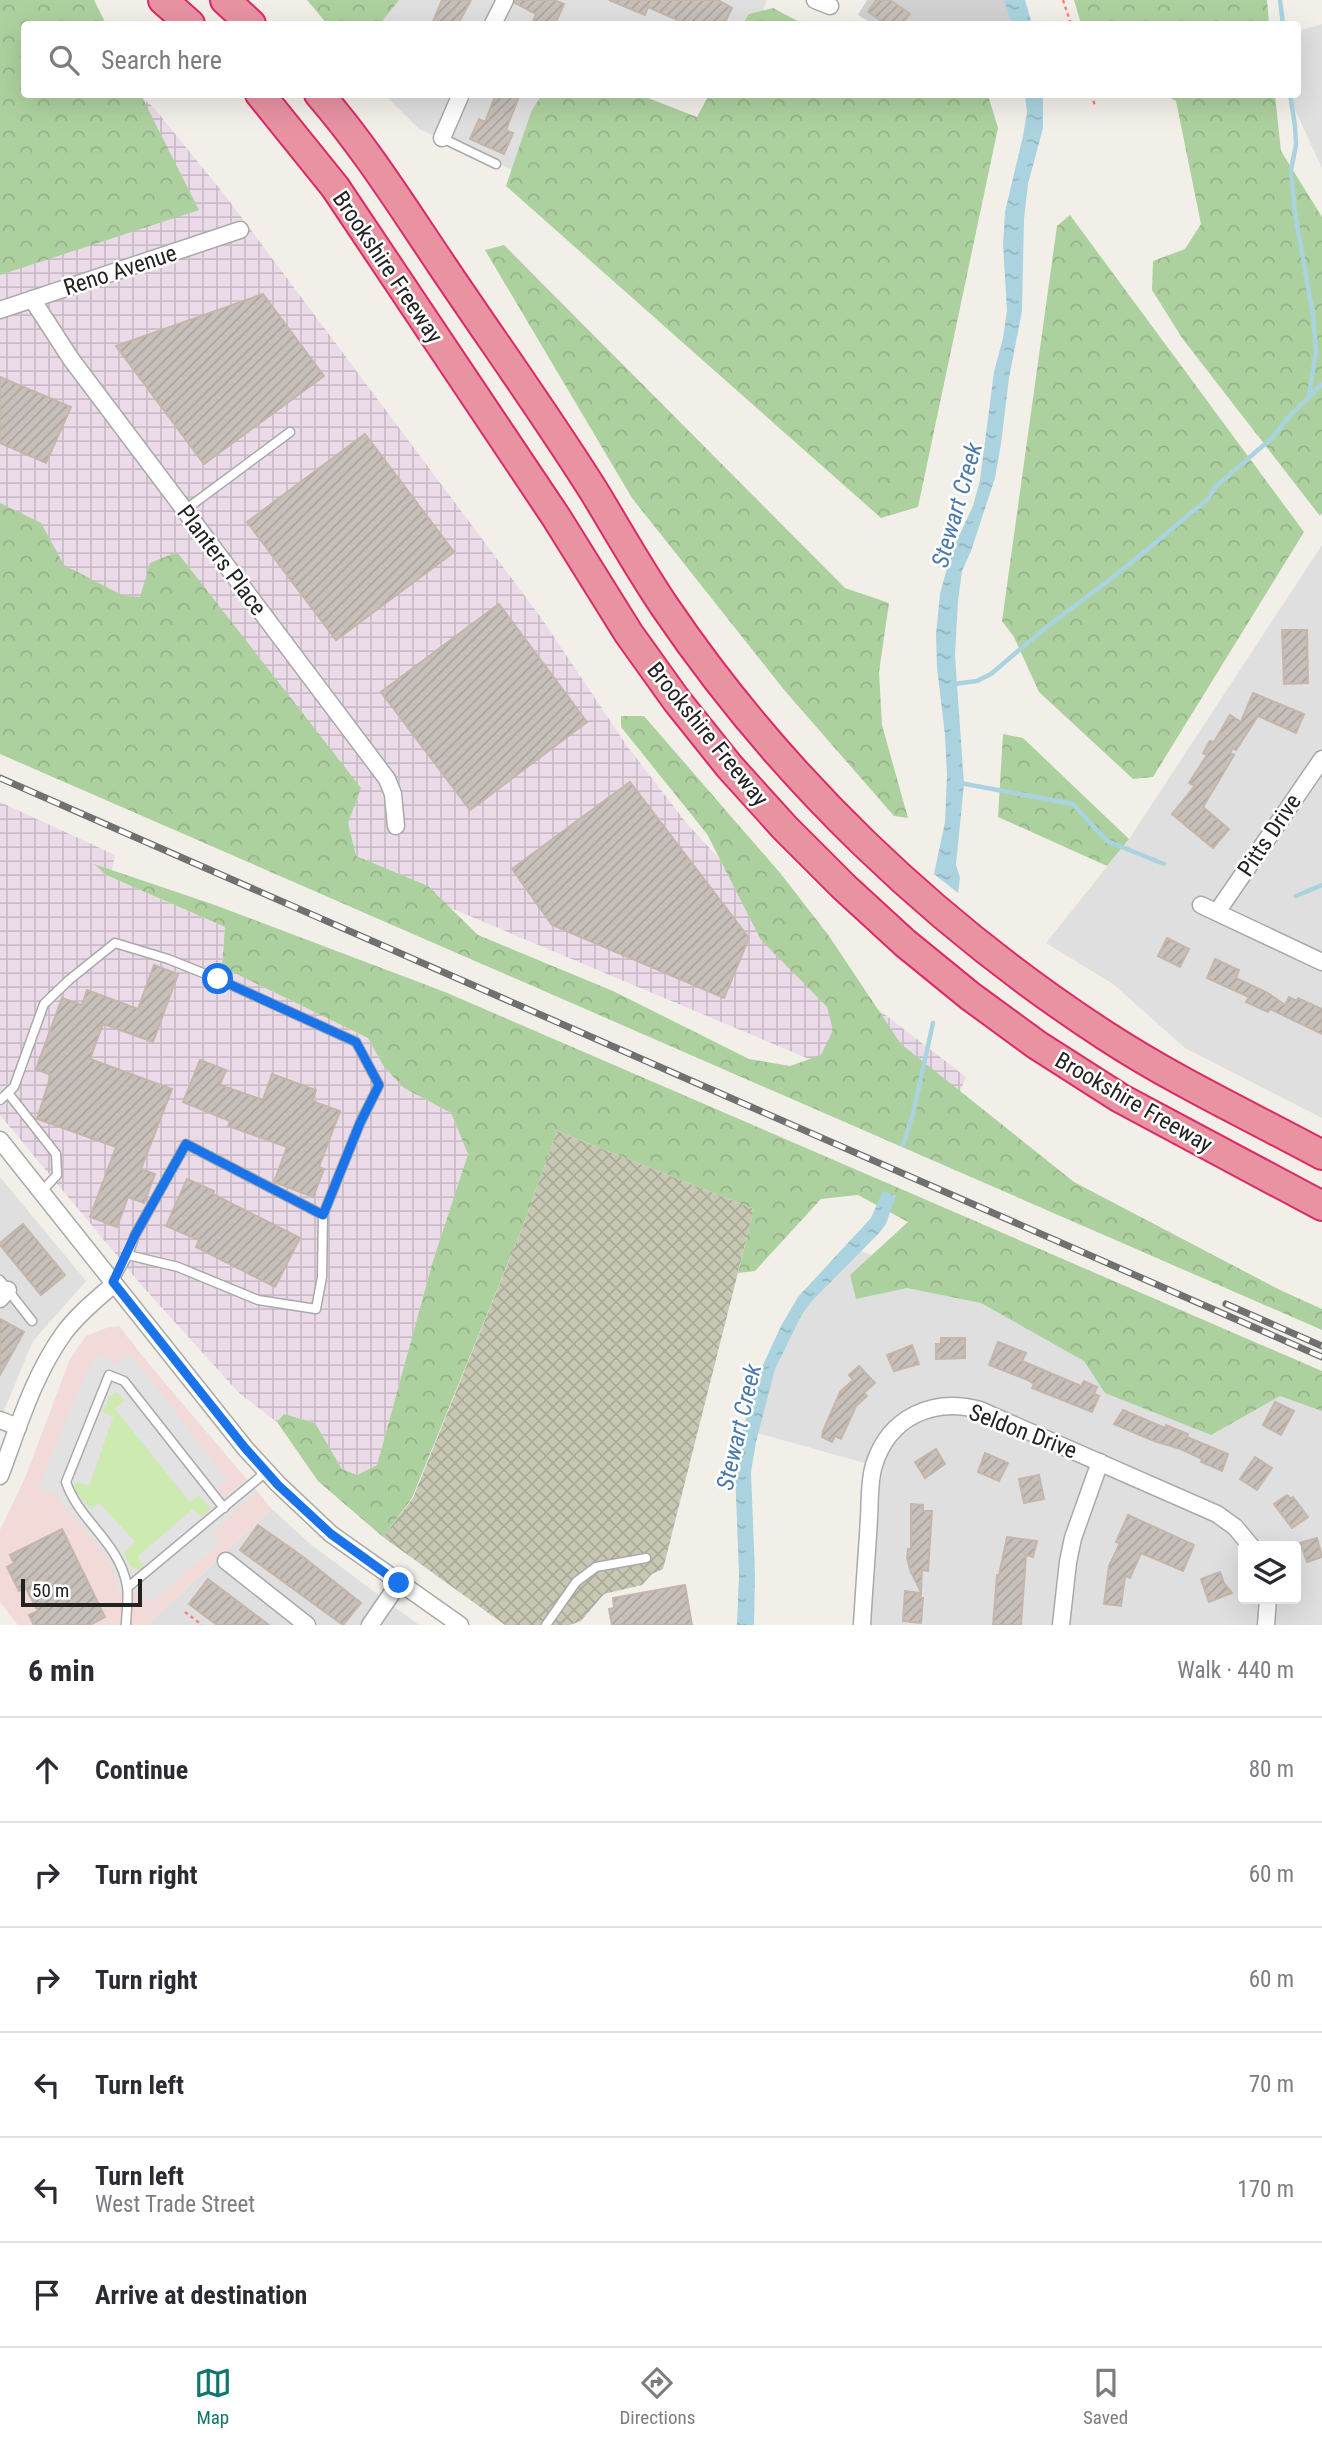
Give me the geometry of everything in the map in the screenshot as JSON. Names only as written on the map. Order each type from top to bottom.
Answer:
[{"type":"highway","points":[[163,0],[187,21]]},
{"type":"highway","points":[[225,0],[248,21]]},
{"type":"highway","name":"Brookshire Freeway","points":[[263,98],[335,187],[556,517],[629,634],[677,701],[729,766],[785,828],[905,943],[970,996],[1037,1045],[1119,1098],[1322,1206]]},
{"type":"highway","name":"Brookshire Freeway","points":[[322,98],[379,171],[594,493],[666,608],[713,674],[764,737],[818,797],[935,909],[998,960],[1063,1007],[1142,1059],[1322,1155]]},
{"type":"street","points":[[494,21],[505,0]]},
{"type":"street","points":[[442,138],[459,98]]},
{"type":"street","name":"Reno Avenue","points":[[0,310],[240,230]]},
{"type":"street","name":"Planters Place","points":[[32,299],[71,359],[387,779],[393,794],[396,827]]},
{"type":"street","name":"Pitts Drive","points":[[1217,912],[1322,759]]},
{"type":"street","points":[[1201,905],[1322,962]]},
{"type":"street","points":[[0,1140],[266,1472],[331,1534],[460,1625]]},
{"type":"street","points":[[0,1476],[47,1359],[65,1332],[114,1283]]},
{"type":"street","name":"Seldon Drive","points":[[862,1625],[873,1468],[887,1438],[901,1424],[917,1413],[936,1406],[969,1407],[1100,1462],[1217,1514],[1236,1527],[1247,1541]]},
{"type":"street","points":[[0,1420],[18,1427]]},
{"type":"street","points":[[1061,1625],[1066,1573],[1073,1538],[1100,1462]]},
{"type":"street","points":[[226,1561],[307,1625]]},
{"type":"street","points":[[370,1625],[399,1583]]},
{"type":"street","points":[[1266,1625],[1268,1604]]},
{"type":"lane","points":[[442,138],[496,164]]},
{"type":"lane","points":[[185,510],[290,432]]},
{"type":"lane","points":[[0,1100],[14,1087],[44,1004],[115,943],[168,958],[302,1015],[356,1042],[379,1085],[360,1123],[323,1215],[322,1277],[316,1309],[258,1300],[178,1267],[128,1255]]},
{"type":"lane","points":[[8,1093],[56,1154],[57,1175],[41,1192]]},
{"type":"lane","points":[[114,1283],[135,1235],[186,1144],[323,1215]]},
{"type":"lane","points":[[3,1290],[32,1321]]},
{"type":"lane","points":[[126,1625],[128,1587],[111,1546],[71,1499],[66,1482],[109,1375],[124,1381],[224,1508]]},
{"type":"lane","points":[[128,1587],[266,1472]]},
{"type":"lane","points":[[546,1625],[576,1582],[596,1567],[646,1558]]},
{"type":"path","points":[[1063,0],[1070,21]]},
{"type":"path","points":[[1093,98],[1095,107]]},
{"type":"path","points":[[185,1612],[202,1625]]},
{"type":"shaded area","points":[[373,0],[767,0],[758,21],[351,21]]},
{"type":"shaded area","points":[[867,0],[1010,0],[1019,21],[868,21],[858,15]]},
{"type":"shaded area","points":[[0,18],[21,23],[21,98],[142,98],[154,108],[224,194],[542,619],[627,746],[688,825],[770,913],[853,990],[966,1077],[949,1118],[168,789],[0,706]]},
{"type":"shaded area","points":[[1322,24],[1322,168],[1289,98],[1301,98],[1301,30]]},
{"type":"shaded area","points":[[388,98],[575,98],[537,181],[419,129]]},
{"type":"shaded area","points":[[1322,545],[1322,1118],[1185,1048],[1113,984],[1046,943],[1129,839]]},
{"type":"shaded area","points":[[0,802],[115,855],[112,870],[96,865],[106,875],[225,927],[222,967],[368,1038],[384,1067],[404,1088],[451,1113],[468,1154],[432,1264],[377,1465],[357,1475],[342,1469],[315,1423],[284,1414],[277,1422],[240,1394],[143,1287],[0,1115]]},
{"type":"shaded area","points":[[557,1131],[754,1209],[663,1569],[652,1574],[642,1585],[604,1594],[581,1621],[570,1625],[505,1625],[383,1537],[413,1498],[523,1226]]},
{"type":"shaded area","points":[[0,1177],[86,1281],[33,1341],[0,1420]]},
{"type":"shaded area","points":[[851,1248],[1322,1404],[1322,1625],[857,1625],[868,1464],[750,1431],[767,1367],[805,1294]]},
{"type":"shaded area","points":[[119,1326],[272,1509],[147,1625],[18,1625],[0,1602],[0,1530],[25,1478],[70,1359],[86,1336]]},
{"type":"shaded area","points":[[100,1353],[115,1365],[130,1353],[227,1480],[218,1488],[226,1497],[246,1479],[258,1492],[212,1533],[220,1543],[150,1603],[140,1594],[119,1594],[114,1574],[104,1554],[56,1494],[38,1488],[88,1368]],"holes":[[[119,1394],[125,1401],[115,1409],[190,1502],[199,1495],[211,1508],[201,1517],[193,1509],[138,1556],[145,1568],[137,1571],[129,1565],[124,1552],[135,1542],[99,1503],[91,1509],[75,1492],[74,1485],[78,1482],[89,1486],[113,1417],[102,1412],[110,1396]]]},
{"type":"shaded area","points":[[272,1509],[309,1543],[419,1625],[147,1625]]},
{"type":"green space","points":[[0,0],[94,0],[104,21],[21,21],[21,98],[143,98],[199,210],[0,275]]},
{"type":"green space","points":[[307,0],[399,0],[382,21],[324,21]]},
{"type":"green space","points":[[1074,0],[1267,0],[1269,21],[1080,21]]},
{"type":"green space","points":[[773,8],[797,21],[745,21],[749,14]]},
{"type":"green space","points":[[540,98],[648,98],[697,117],[707,98],[989,98],[998,128],[918,507],[881,518],[506,186],[531,112]]},
{"type":"green space","points":[[1170,98],[1275,98],[1281,151],[1322,217],[1320,516],[1182,338],[1152,290],[1153,261],[1185,249],[1201,224],[1176,101]]},
{"type":"green space","points":[[1070,215],[1304,532],[1153,777],[1133,779],[1039,692],[1014,637],[1002,621],[1057,226]]},
{"type":"green space","points":[[504,245],[845,588],[889,603],[879,672],[882,725],[908,818],[894,816],[785,691],[632,498],[485,250]]},
{"type":"green space","points":[[0,503],[41,523],[64,565],[124,596],[140,597],[150,563],[177,552],[361,788],[348,823],[356,856],[428,886],[478,935],[613,991],[749,1059],[790,1066],[821,1055],[833,1030],[827,1007],[761,940],[707,834],[621,727],[621,716],[644,716],[781,874],[829,936],[901,1044],[1074,1182],[1280,1290],[1322,1309],[1322,1330],[0,754]]},
{"type":"green space","points":[[1003,734],[1023,738],[1129,839],[1107,866],[998,817]]},
{"type":"green space","points":[[94,864],[212,904],[445,992],[1322,1371],[1322,1411],[1280,1396],[1211,1435],[1105,1393],[1084,1361],[981,1303],[907,1288],[856,1299],[850,1275],[908,1222],[858,1195],[821,1199],[755,1271],[738,1273],[754,1209],[557,1131],[523,1226],[412,1498],[383,1537],[318,1481],[277,1422],[284,1414],[315,1423],[342,1469],[357,1475],[377,1465],[432,1264],[468,1154],[451,1113],[404,1088],[384,1067],[368,1038],[222,967],[225,927],[106,875]]},
{"type":"green space","points":[[115,1393],[125,1401],[115,1408],[190,1502],[199,1495],[211,1508],[201,1518],[193,1509],[139,1557],[145,1568],[140,1569],[131,1566],[123,1552],[135,1542],[99,1503],[91,1509],[75,1492],[74,1485],[78,1482],[89,1486],[113,1417],[102,1412],[110,1396]]},
{"type":"water","points":[[1004,0],[1025,0],[1031,21],[1011,21]]},
{"type":"water","points":[[1025,98],[1043,98],[1043,128],[1028,184],[1024,219],[1022,311],[1009,378],[995,478],[962,571],[958,601],[955,655],[964,784],[956,865],[960,878],[958,893],[934,874],[945,822],[947,775],[936,634],[940,594],[951,553],[973,506],[980,480],[994,372],[1007,310],[1003,245],[1005,212],[1027,112]]},
{"type":"water","points":[[883,1191],[896,1195],[886,1224],[811,1302],[801,1316],[775,1369],[751,1472],[754,1625],[737,1625],[739,1574],[735,1470],[756,1380],[798,1297],[871,1218]]},
{"type":"building","points":[[442,0],[471,0],[460,21],[433,21]]},
{"type":"building","points":[[515,0],[554,0],[564,4],[556,21],[533,21],[536,14],[515,3]]},
{"type":"building","points":[[609,0],[718,0],[732,8],[726,21],[679,21],[648,7],[645,15]]},
{"type":"building","points":[[876,0],[890,0],[910,14],[904,21],[882,21],[868,12]]},
{"type":"building","points":[[494,98],[518,98],[506,130],[513,133],[504,154],[470,139],[479,119],[485,122]]},
{"type":"building","points":[[263,294],[324,376],[204,464],[116,346]]},
{"type":"building","points":[[0,377],[71,407],[46,463],[0,443]]},
{"type":"building","points":[[365,434],[454,552],[336,640],[247,522]]},
{"type":"building","points":[[499,604],[587,722],[470,810],[381,692]]},
{"type":"building","points":[[1282,630],[1307,630],[1308,683],[1284,684]]},
{"type":"building","points":[[1253,693],[1304,714],[1296,733],[1258,716],[1236,750],[1233,748],[1230,753],[1234,755],[1203,807],[1229,829],[1213,848],[1172,814],[1195,786],[1189,783],[1207,755],[1203,753],[1210,741],[1214,742],[1230,715],[1241,722]]},
{"type":"building","points":[[630,782],[749,938],[724,998],[552,925],[512,869]]},
{"type":"building","points":[[1167,938],[1189,949],[1180,967],[1158,956]]},
{"type":"building","points":[[1215,959],[1239,970],[1236,978],[1268,993],[1285,1005],[1289,997],[1297,1001],[1298,998],[1322,1009],[1322,1034],[1270,1009],[1268,1012],[1246,1002],[1249,997],[1207,978]]},
{"type":"building","points":[[154,965],[178,974],[153,1042],[103,1024],[90,1059],[172,1089],[141,1169],[155,1174],[144,1203],[128,1197],[117,1227],[90,1217],[116,1147],[37,1119],[51,1075],[36,1069],[62,998],[82,1005],[87,990],[138,1009]]},
{"type":"building","points":[[200,1060],[226,1070],[220,1085],[263,1100],[272,1074],[316,1090],[312,1101],[340,1111],[319,1167],[324,1169],[313,1197],[274,1182],[287,1147],[228,1126],[230,1121],[183,1102]]},
{"type":"building","points":[[187,1179],[300,1238],[275,1287],[196,1247],[199,1240],[166,1226]]},
{"type":"building","points":[[23,1224],[65,1275],[41,1295],[0,1245]]},
{"type":"building","points":[[0,1319],[24,1332],[0,1375]]},
{"type":"building","points":[[941,1338],[965,1338],[965,1358],[936,1359],[936,1344],[941,1344]]},
{"type":"building","points":[[998,1342],[1026,1353],[1022,1361],[1081,1386],[1084,1381],[1097,1387],[1094,1394],[1099,1396],[1092,1412],[1032,1388],[1034,1384],[1028,1380],[989,1365]]},
{"type":"building","points":[[912,1345],[919,1364],[894,1371],[887,1355]]},
{"type":"building","points":[[859,1366],[875,1383],[864,1393],[867,1396],[856,1406],[841,1439],[835,1436],[832,1442],[822,1437],[823,1431],[840,1392],[853,1380],[849,1375]]},
{"type":"building","points":[[1275,1402],[1294,1411],[1281,1435],[1263,1425]]},
{"type":"building","points":[[1123,1410],[1165,1428],[1166,1425],[1188,1434],[1187,1437],[1228,1454],[1222,1471],[1181,1449],[1114,1424]]},
{"type":"building","points":[[936,1449],[945,1464],[925,1478],[915,1462]]},
{"type":"building","points":[[985,1453],[1008,1463],[999,1481],[978,1472]]},
{"type":"building","points":[[1255,1457],[1272,1468],[1257,1490],[1240,1479]]},
{"type":"building","points":[[1039,1475],[1044,1499],[1024,1503],[1019,1479]]},
{"type":"building","points":[[1287,1495],[1291,1499],[1293,1497],[1308,1517],[1292,1528],[1274,1504]]},
{"type":"building","points":[[911,1504],[923,1505],[923,1511],[932,1511],[928,1571],[922,1570],[921,1592],[907,1557],[908,1549],[911,1549]]},
{"type":"building","points":[[1128,1515],[1194,1545],[1183,1571],[1141,1553],[1130,1578],[1125,1576],[1121,1606],[1104,1604],[1109,1566],[1120,1543],[1116,1542]]},
{"type":"building","points":[[258,1525],[361,1603],[343,1625],[240,1550]]},
{"type":"building","points":[[62,1529],[105,1617],[90,1625],[34,1625],[29,1615],[38,1611],[25,1587],[19,1591],[7,1567],[14,1563],[10,1555]]},
{"type":"building","points":[[1007,1537],[1037,1541],[1033,1557],[1026,1555],[1021,1625],[993,1625],[997,1575]]},
{"type":"building","points":[[1317,1538],[1322,1557],[1307,1562],[1301,1543]]},
{"type":"building","points":[[1220,1572],[1232,1593],[1209,1602],[1201,1579]]},
{"type":"building","points":[[208,1579],[269,1625],[217,1625],[189,1604]]},
{"type":"building","points":[[685,1585],[692,1625],[612,1625],[609,1609],[614,1608],[613,1598]]},
{"type":"building","points":[[905,1591],[921,1593],[921,1623],[903,1621]]},
{"type":"waterway","points":[[1280,0],[1283,21]]},
{"type":"waterway","points":[[1291,98],[1296,145],[1291,170],[1295,213],[1313,315],[1316,352],[1309,395]]},
{"type":"waterway","points":[[953,684],[977,681],[991,674],[1044,629],[1121,571],[1208,499],[1215,487],[1272,438],[1322,384]]},
{"type":"waterway","points":[[960,783],[1073,804],[1107,841],[1164,864]]},
{"type":"waterway","points":[[1296,896],[1322,885]]},
{"type":"waterway","name":"Stewart Creek","points":[[903,1145],[913,1114],[933,1023]]},
{"type":"railway","points":[[0,778],[1322,1357]]},
{"type":"railway","points":[[1226,1304],[1322,1346]]},
{"type":"route","points":[[218,979],[302,1015],[356,1042],[379,1085],[360,1123],[323,1215],[186,1144],[135,1235],[128,1255],[113,1282],[245,1448],[278,1485],[331,1534],[399,1583]]}]
